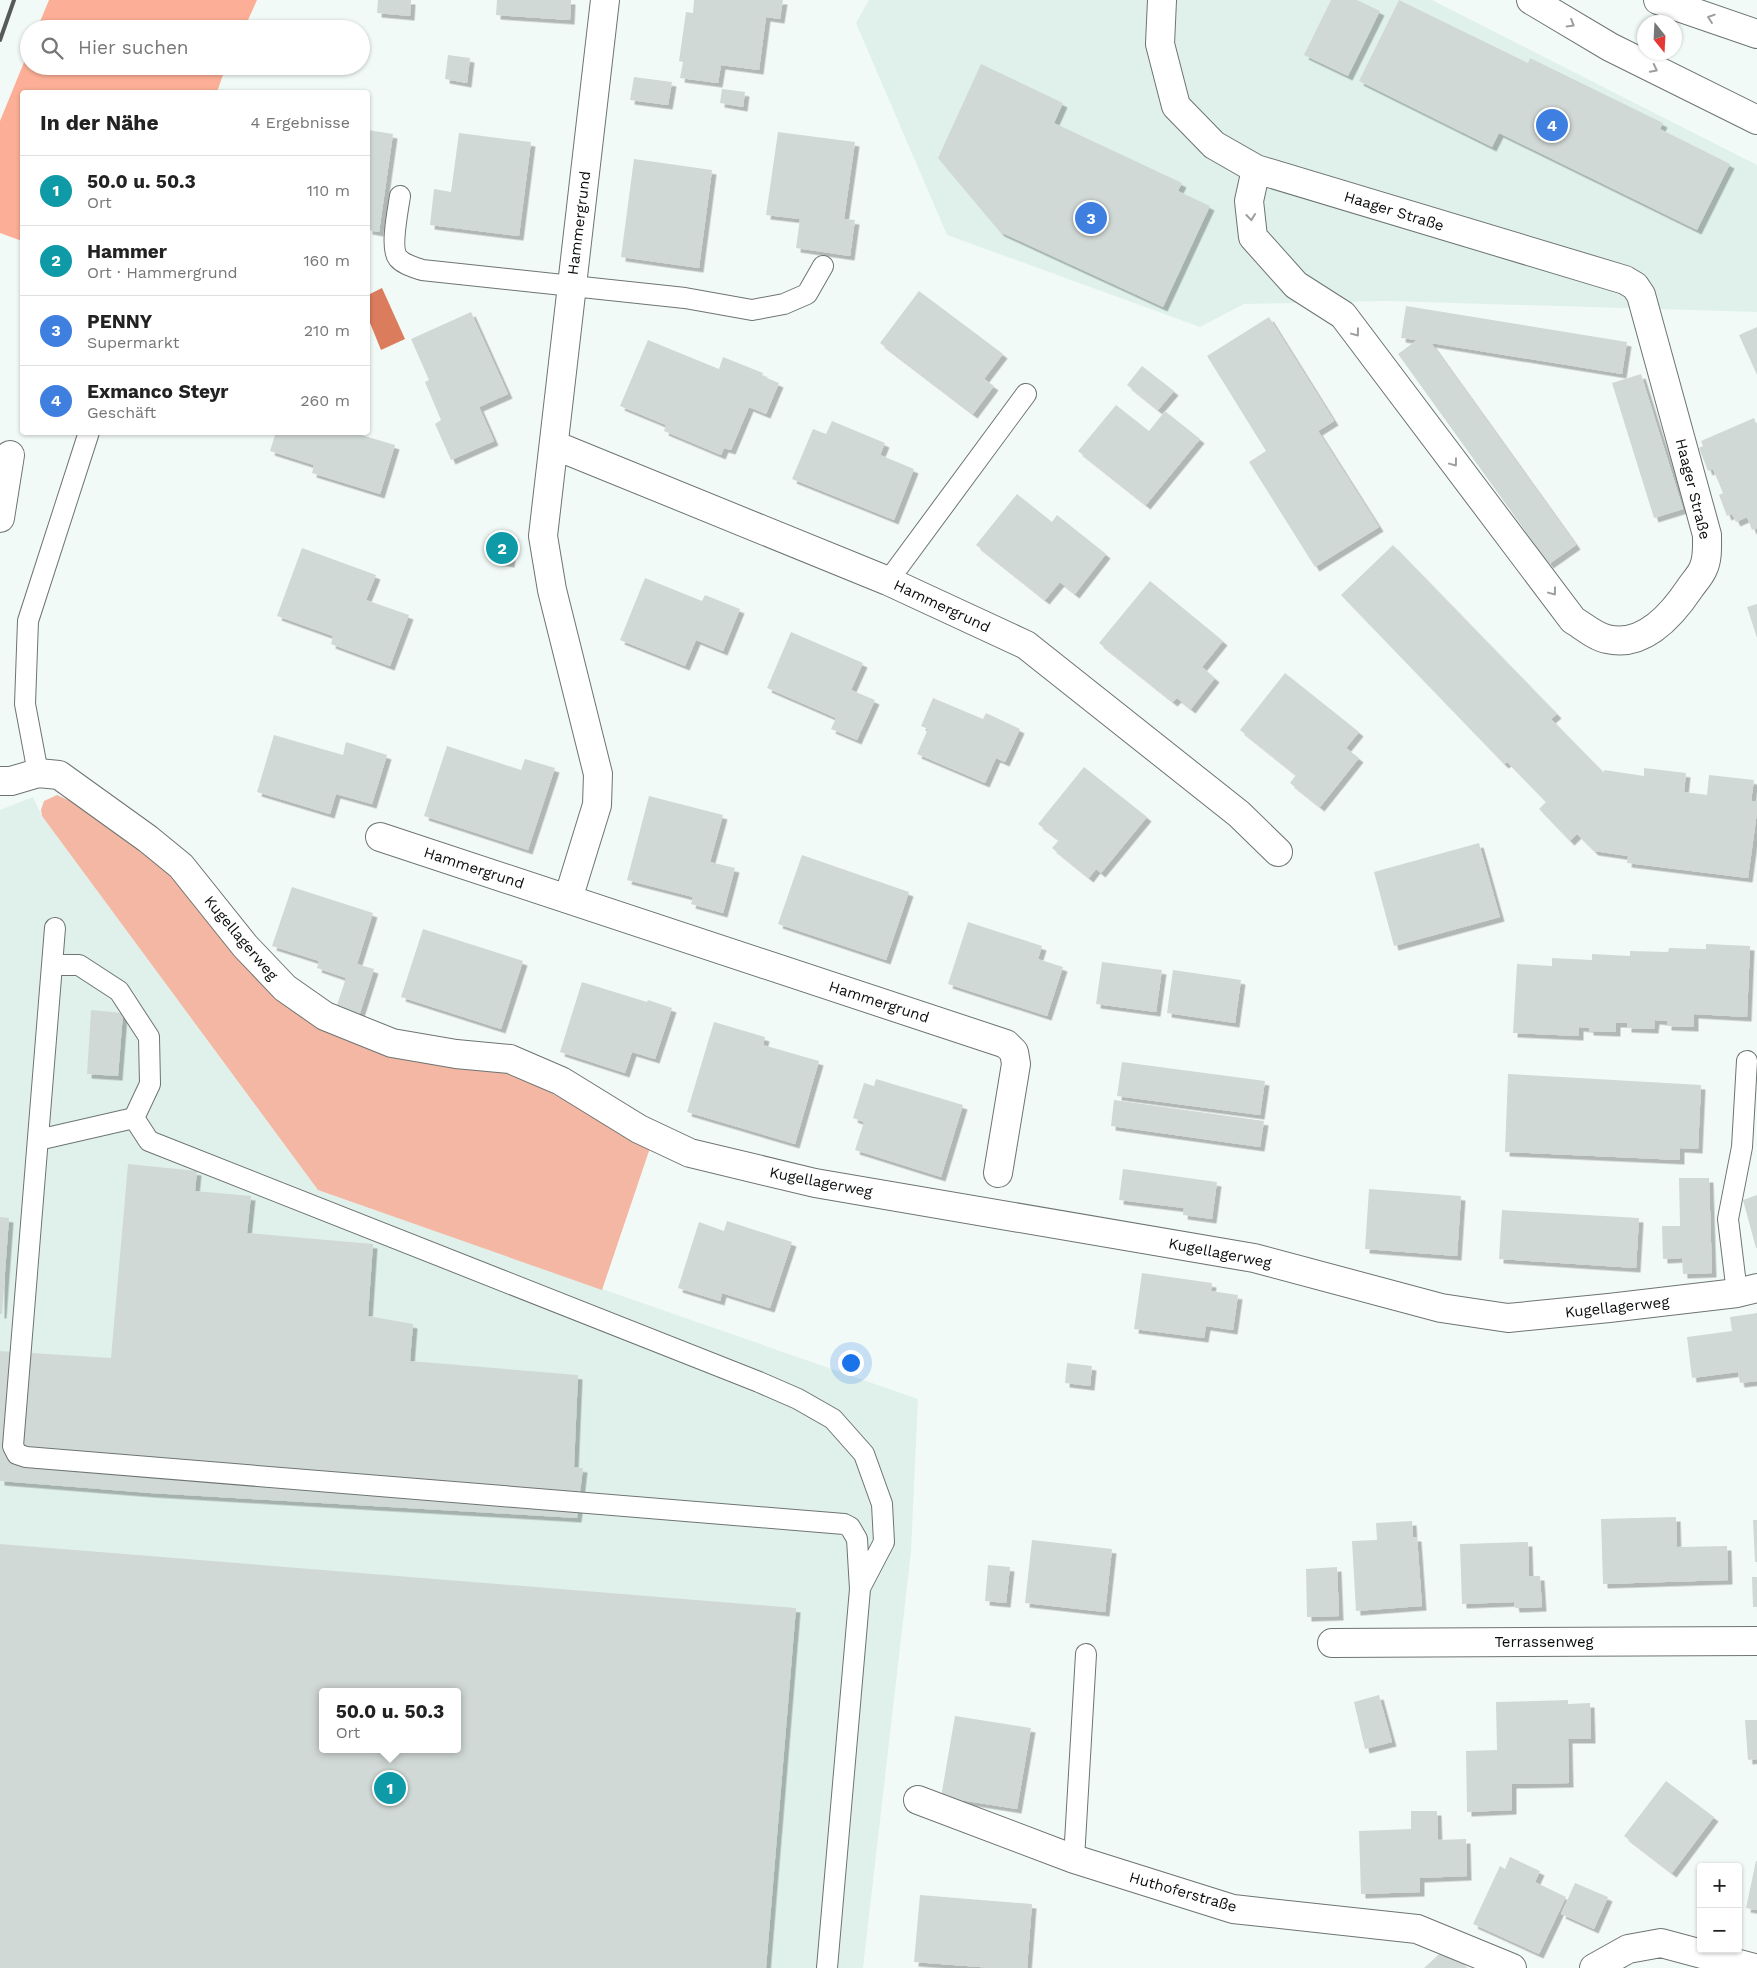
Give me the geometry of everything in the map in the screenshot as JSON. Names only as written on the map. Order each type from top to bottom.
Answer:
[{"type":"street","name":"Hammergrund","points":[[568,899],[597,804],[598,774],[552,590],[543,536],[605,0]]},
{"type":"street","name":"Haager Straße","points":[[1162,0],[1160,44],[1176,106],[1214,145],[1256,169],[1625,280],[1635,286],[1641,294],[1707,535],[1707,554],[1704,568],[1678,606],[1650,632],[1638,638],[1623,640],[1606,639],[1573,620],[1343,315],[1296,285],[1253,237],[1249,201],[1256,169]]},
{"type":"street","points":[[1531,0],[1610,47],[1757,120]]},
{"type":"street","points":[[1658,0],[1757,34]]},
{"type":"street","name":"Hammergrund","points":[[554,445],[888,581],[1026,645],[1239,814],[1278,852]]},
{"type":"street","points":[[0,518],[10,454]]},
{"type":"street","name":"Kugellagerweg","points":[[0,781],[11,781],[38,773],[59,775],[148,839],[181,866],[245,946],[285,988],[325,1016],[392,1043],[456,1054],[510,1059],[561,1082],[640,1129],[690,1153],[815,1183],[1254,1258],[1441,1308],[1508,1318],[1609,1308],[1747,1290]]},
{"type":"street","name":"Hammergrund","points":[[380,837],[1006,1044],[1014,1052],[1016,1064],[998,1173]]},
{"type":"street","name":"Terrassenweg","points":[[1332,1643],[1757,1640]]},
{"type":"street","name":"Huthoferstraße","points":[[918,1800],[1074,1859],[1233,1909],[1416,1929],[1512,1968]]},
{"type":"street","points":[[1594,1968],[1628,1949],[1661,1943],[1754,1968]]},
{"type":"lane","points":[[400,196],[394,249],[397,257],[406,264],[422,270],[685,298],[752,310],[784,304],[807,294],[823,266]]},
{"type":"lane","points":[[888,581],[1026,394]]},
{"type":"lane","points":[[38,773],[24,704],[28,621],[88,435]]},
{"type":"lane","points":[[55,928],[13,1446],[17,1454],[26,1457],[844,1524],[850,1527],[858,1539],[860,1590],[827,1968]]},
{"type":"lane","points":[[52,965],[79,964],[119,991],[149,1036],[150,1084],[134,1118]]},
{"type":"lane","points":[[1747,1061],[1742,1147],[1728,1219],[1747,1290]]},
{"type":"lane","points":[[38,1140],[134,1118]]},
{"type":"lane","points":[[134,1118],[149,1141],[759,1382],[798,1399],[833,1419],[864,1454],[882,1504],[884,1542],[860,1590]]},
{"type":"lane","points":[[1074,1859],[1086,1654]]},
{"type":"shaded area","points":[[49,0],[257,0],[248,20],[41,20]]},
{"type":"shaded area","points":[[869,0],[1432,0],[1757,165],[1757,312],[1387,301],[1244,304],[1200,327],[947,235],[856,23]]},
{"type":"shaded area","points":[[20,72],[20,75],[223,75],[218,90],[20,90],[20,240],[0,233],[0,121]]},
{"type":"shaded area","points":[[382,288],[405,339],[381,350],[370,323],[370,294]]},
{"type":"shaded area","points":[[57,795],[75,803],[162,864],[270,991],[513,1074],[593,1114],[650,1148],[602,1290],[318,1190],[42,816],[41,810],[44,801]]},
{"type":"shaded area","points":[[33,797],[42,816],[318,1190],[918,1399],[911,1552],[863,1968],[0,1968],[0,810]]},
{"type":"building","points":[[378,0],[411,0],[410,16],[377,13]]},
{"type":"building","points":[[497,0],[571,0],[570,20],[496,15]]},
{"type":"building","points":[[694,0],[783,0],[780,19],[766,17],[759,70],[721,65],[718,83],[680,78],[683,62],[679,61],[686,12],[693,13]]},
{"type":"building","points":[[1331,0],[1357,0],[1380,11],[1348,76],[1304,55]]},
{"type":"building","points":[[1399,0],[1528,63],[1530,58],[1663,123],[1660,129],[1730,164],[1697,230],[1499,133],[1492,147],[1359,81]]},
{"type":"building","points":[[448,55],[470,58],[467,83],[445,79]]},
{"type":"building","points":[[981,64],[1063,103],[1054,123],[1182,183],[1178,191],[1210,206],[1163,307],[1000,232],[938,158]]},
{"type":"building","points":[[634,77],[672,82],[668,105],[630,100]]},
{"type":"building","points":[[722,89],[745,92],[743,107],[720,103]]},
{"type":"building","points":[[370,130],[393,134],[379,232],[370,230]]},
{"type":"building","points":[[778,132],[855,142],[844,219],[855,220],[850,256],[796,248],[800,219],[766,215]]},
{"type":"building","points":[[459,133],[531,142],[519,236],[430,225],[434,189],[451,192]]},
{"type":"building","points":[[634,159],[712,170],[699,268],[621,257]]},
{"type":"building","points":[[919,291],[1003,354],[984,379],[994,386],[973,414],[880,343]]},
{"type":"building","points":[[1406,306],[1627,342],[1622,374],[1431,343],[1576,545],[1549,564],[1398,354],[1417,340],[1401,338]]},
{"type":"building","points":[[471,312],[508,394],[479,407],[494,441],[451,460],[435,424],[441,420],[425,382],[429,380],[411,339]]},
{"type":"building","points":[[1269,317],[1334,421],[1318,431],[1379,527],[1315,567],[1249,462],[1266,451],[1207,356]]},
{"type":"building","points":[[1757,327],[1757,375],[1739,335]]},
{"type":"building","points":[[648,340],[719,369],[723,357],[763,373],[762,376],[779,383],[766,414],[749,407],[731,450],[724,448],[721,455],[664,431],[666,425],[620,406]]},
{"type":"building","points":[[1142,366],[1174,391],[1158,410],[1127,385]]},
{"type":"building","points":[[1641,374],[1683,509],[1654,518],[1612,383]]},
{"type":"building","points":[[1116,405],[1149,431],[1165,411],[1200,439],[1146,505],[1078,451]]},
{"type":"building","points":[[1754,418],[1757,426],[1757,528],[1752,530],[1747,517],[1736,522],[1732,514],[1727,516],[1719,495],[1723,493],[1713,469],[1708,471],[1699,448],[1703,446],[1701,441]]},
{"type":"building","points":[[832,421],[885,443],[880,455],[914,469],[894,520],[792,479],[813,429],[826,434]]},
{"type":"building","points":[[275,435],[361,435],[395,445],[380,494],[312,473],[314,465],[270,451]]},
{"type":"building","points":[[1017,494],[1052,522],[1057,515],[1106,554],[1075,594],[1060,582],[1045,600],[976,545]]},
{"type":"building","points":[[494,533],[514,535],[510,563],[490,560]]},
{"type":"building","points":[[1393,545],[1557,714],[1551,719],[1604,773],[1604,770],[1644,776],[1644,768],[1686,773],[1684,792],[1707,795],[1709,775],[1754,780],[1751,801],[1757,801],[1757,812],[1748,878],[1627,863],[1628,856],[1594,851],[1577,834],[1570,841],[1539,809],[1546,802],[1507,762],[1504,764],[1341,595]]},
{"type":"building","points":[[302,548],[376,575],[366,600],[409,615],[390,666],[331,644],[333,636],[277,616]]},
{"type":"building","points":[[645,578],[702,601],[705,595],[740,609],[723,651],[696,640],[685,666],[620,640]]},
{"type":"building","points":[[1150,581],[1223,641],[1202,667],[1215,678],[1191,709],[1177,698],[1173,702],[1099,643]]},
{"type":"building","points":[[1757,604],[1757,638],[1747,607]]},
{"type":"building","points":[[791,632],[863,663],[851,690],[875,700],[857,740],[831,729],[836,718],[767,688]]},
{"type":"building","points":[[1285,673],[1359,732],[1346,748],[1359,758],[1320,807],[1290,783],[1296,775],[1240,730]]},
{"type":"building","points":[[933,698],[983,719],[986,713],[1020,729],[1005,762],[996,758],[985,783],[917,754],[928,729],[921,726]]},
{"type":"building","points":[[274,735],[343,755],[346,742],[387,755],[372,804],[336,794],[330,814],[257,792]]},
{"type":"building","points":[[447,746],[521,770],[525,759],[555,768],[528,850],[424,816]]},
{"type":"building","points":[[1084,767],[1147,817],[1101,873],[1096,869],[1089,878],[1052,848],[1059,840],[1038,824]]},
{"type":"building","points":[[649,796],[723,815],[710,862],[735,868],[723,913],[691,904],[693,897],[627,880]]},
{"type":"building","points":[[1479,843],[1500,917],[1394,946],[1374,872]]},
{"type":"building","points":[[802,855],[909,892],[886,960],[778,924]]},
{"type":"building","points":[[292,887],[373,913],[357,964],[374,969],[359,1016],[336,1008],[346,978],[317,968],[319,961],[272,946]]},
{"type":"building","points":[[968,922],[1042,946],[1038,959],[1063,967],[1047,1016],[948,984]]},
{"type":"building","points":[[423,929],[523,961],[501,1029],[401,997]]},
{"type":"building","points":[[1706,944],[1750,946],[1747,1017],[1694,1014],[1694,1027],[1667,1026],[1667,1021],[1655,1020],[1654,1029],[1627,1028],[1627,1023],[1616,1023],[1616,1032],[1589,1031],[1589,1028],[1579,1027],[1579,1036],[1513,1033],[1517,964],[1552,966],[1552,958],[1592,960],[1592,954],[1630,956],[1630,951],[1668,952],[1669,948],[1706,949]]},
{"type":"building","points":[[1102,962],[1162,970],[1156,1012],[1096,1004]]},
{"type":"building","points":[[1173,970],[1241,980],[1235,1023],[1167,1013]]},
{"type":"building","points":[[582,982],[672,1008],[655,1059],[632,1052],[625,1073],[560,1052]]},
{"type":"building","points":[[91,1010],[123,1013],[118,1076],[87,1074]]},
{"type":"building","points":[[714,1022],[765,1037],[763,1045],[819,1061],[795,1144],[687,1112]]},
{"type":"building","points":[[1122,1062],[1265,1081],[1260,1115],[1117,1096]]},
{"type":"building","points":[[1508,1074],[1701,1085],[1698,1149],[1680,1148],[1680,1160],[1505,1152]]},
{"type":"building","points":[[876,1079],[963,1105],[941,1177],[855,1150],[864,1122],[853,1118],[864,1083],[874,1086]]},
{"type":"building","points":[[1114,1100],[1264,1121],[1260,1147],[1111,1126]]},
{"type":"building","points":[[128,1164],[197,1171],[195,1191],[251,1196],[247,1233],[373,1244],[368,1316],[413,1324],[410,1361],[578,1375],[574,1467],[583,1468],[577,1518],[150,1493],[0,1481],[0,1351],[111,1358]]},
{"type":"building","points":[[1123,1169],[1217,1182],[1212,1219],[1183,1215],[1184,1208],[1119,1200]]},
{"type":"building","points":[[1679,1178],[1709,1178],[1712,1273],[1683,1274],[1682,1258],[1663,1259],[1662,1226],[1680,1226]]},
{"type":"building","points":[[1369,1189],[1461,1196],[1457,1256],[1365,1249]]},
{"type":"building","points":[[1757,1195],[1757,1248],[1756,1248],[1743,1200]]},
{"type":"building","points":[[1502,1210],[1639,1218],[1636,1268],[1499,1259]]},
{"type":"building","points":[[0,1217],[9,1218],[2,1314],[0,1314]]},
{"type":"building","points":[[727,1221],[792,1242],[770,1308],[722,1293],[720,1301],[678,1288],[699,1222],[724,1231]]},
{"type":"building","points":[[1142,1273],[1212,1283],[1211,1291],[1238,1295],[1233,1330],[1206,1326],[1204,1338],[1134,1329]]},
{"type":"building","points":[[1757,1313],[1757,1381],[1740,1383],[1738,1372],[1692,1378],[1687,1337],[1732,1331],[1730,1317]]},
{"type":"building","points":[[1067,1363],[1092,1366],[1090,1386],[1065,1383]]},
{"type":"building","points":[[1676,1517],[1677,1547],[1727,1546],[1728,1580],[1603,1584],[1601,1519]]},
{"type":"building","points":[[1753,1520],[1757,1520],[1757,1562],[1755,1562]]},
{"type":"building","points":[[1412,1521],[1413,1537],[1417,1537],[1422,1606],[1356,1611],[1352,1541],[1377,1540],[1376,1523]]},
{"type":"building","points":[[1032,1540],[1112,1549],[1105,1612],[1025,1603]]},
{"type":"building","points":[[1528,1542],[1529,1576],[1540,1576],[1542,1607],[1515,1608],[1514,1602],[1462,1604],[1460,1544]]},
{"type":"building","points":[[0,1544],[796,1608],[766,1968],[0,1968]]},
{"type":"building","points":[[988,1565],[1010,1567],[1006,1603],[985,1601]]},
{"type":"building","points":[[1337,1567],[1339,1616],[1307,1617],[1306,1569]]},
{"type":"building","points":[[1752,1577],[1757,1577],[1757,1607],[1753,1607]]},
{"type":"building","points":[[1379,1695],[1392,1742],[1365,1749],[1354,1702]]},
{"type":"building","points":[[1568,1700],[1568,1704],[1590,1703],[1591,1739],[1568,1739],[1569,1783],[1512,1784],[1512,1810],[1467,1812],[1466,1751],[1497,1750],[1496,1702]]},
{"type":"building","points":[[955,1716],[1031,1728],[1017,1809],[941,1797]]},
{"type":"building","points":[[1745,1720],[1757,1720],[1757,1759],[1748,1760]]},
{"type":"building","points":[[1666,1781],[1714,1817],[1672,1873],[1624,1836]]},
{"type":"building","points":[[1411,1811],[1437,1811],[1438,1840],[1466,1839],[1467,1876],[1420,1878],[1420,1892],[1361,1894],[1359,1831],[1411,1829]]},
{"type":"building","points":[[1510,1857],[1540,1871],[1535,1882],[1566,1897],[1539,1954],[1473,1924],[1500,1866],[1505,1869]]},
{"type":"building","points":[[1757,1861],[1757,1910],[1746,1908]]},
{"type":"building","points":[[1575,1883],[1608,1897],[1594,1929],[1561,1914]]},
{"type":"building","points":[[920,1895],[1032,1904],[1027,1968],[993,1968],[914,1962]]},
{"type":"building","points":[[1447,1947],[1467,1968],[1424,1968]]},
{"type":"railway","points":[[0,40],[14,0]]},
{"type":"place","name":"Exmanco Steyr","points":[[1552,125]]},
{"type":"place","name":"PENNY","points":[[1091,218]]},
{"type":"place","name":"Hammer","points":[[502,548]]},
{"type":"place","name":"50.0 u. 50.3","points":[[390,1788]]}]
